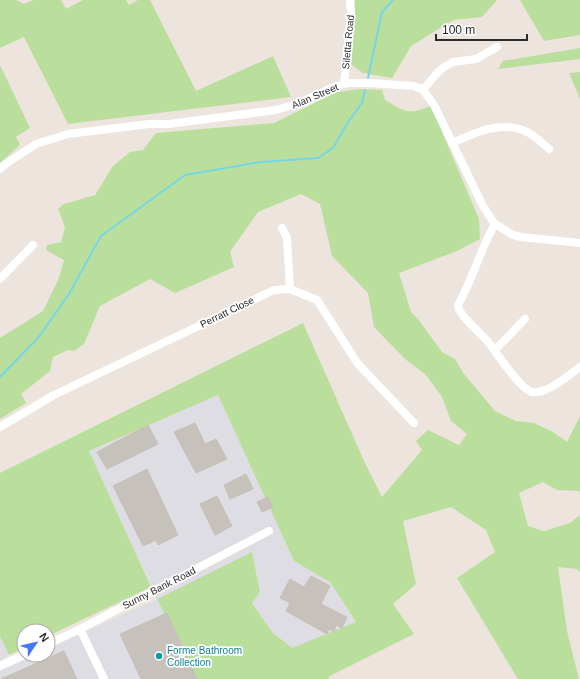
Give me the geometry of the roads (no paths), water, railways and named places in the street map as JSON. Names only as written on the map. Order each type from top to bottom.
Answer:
[{"type":"street","name":"Siletta Road","points":[[344,84],[351,13],[350,0]]},
{"type":"street","points":[[497,47],[476,59],[453,62],[444,67],[423,90],[434,105],[482,204],[495,224],[513,235],[521,237],[580,243]]},
{"type":"street","name":"Alan Street","points":[[0,169],[36,144],[68,134],[149,124],[169,124],[276,110],[298,103],[331,88],[344,84],[362,83],[414,86],[423,90]]},
{"type":"street","points":[[452,143],[498,127],[515,127],[530,134],[549,149]]},
{"type":"street","points":[[495,224],[485,241],[468,287],[458,305],[458,309],[495,350],[520,384],[526,389],[533,392],[543,392],[580,367]]},
{"type":"street","points":[[282,228],[287,238],[290,289],[317,300],[358,364],[414,423]]},
{"type":"street","points":[[0,279],[33,245]]},
{"type":"street","name":"Perratt Close","points":[[0,427],[54,395],[274,290],[290,289]]},
{"type":"street","points":[[495,350],[525,319]]},
{"type":"street","name":"Sunny Bank Road","points":[[56,640],[270,531]]},
{"type":"street","points":[[80,629],[104,679]]},
{"type":"street","points":[[0,666],[16,659]]},
{"type":"waterway","points":[[368,78],[382,12],[393,0]]},
{"type":"waterway","points":[[0,377],[38,338],[69,294],[101,236],[185,175],[261,162],[318,158],[333,148],[348,122],[362,103],[365,90]]},
{"type":"place","name":"Forme Bathroom Collection","points":[[159,656]]}]
